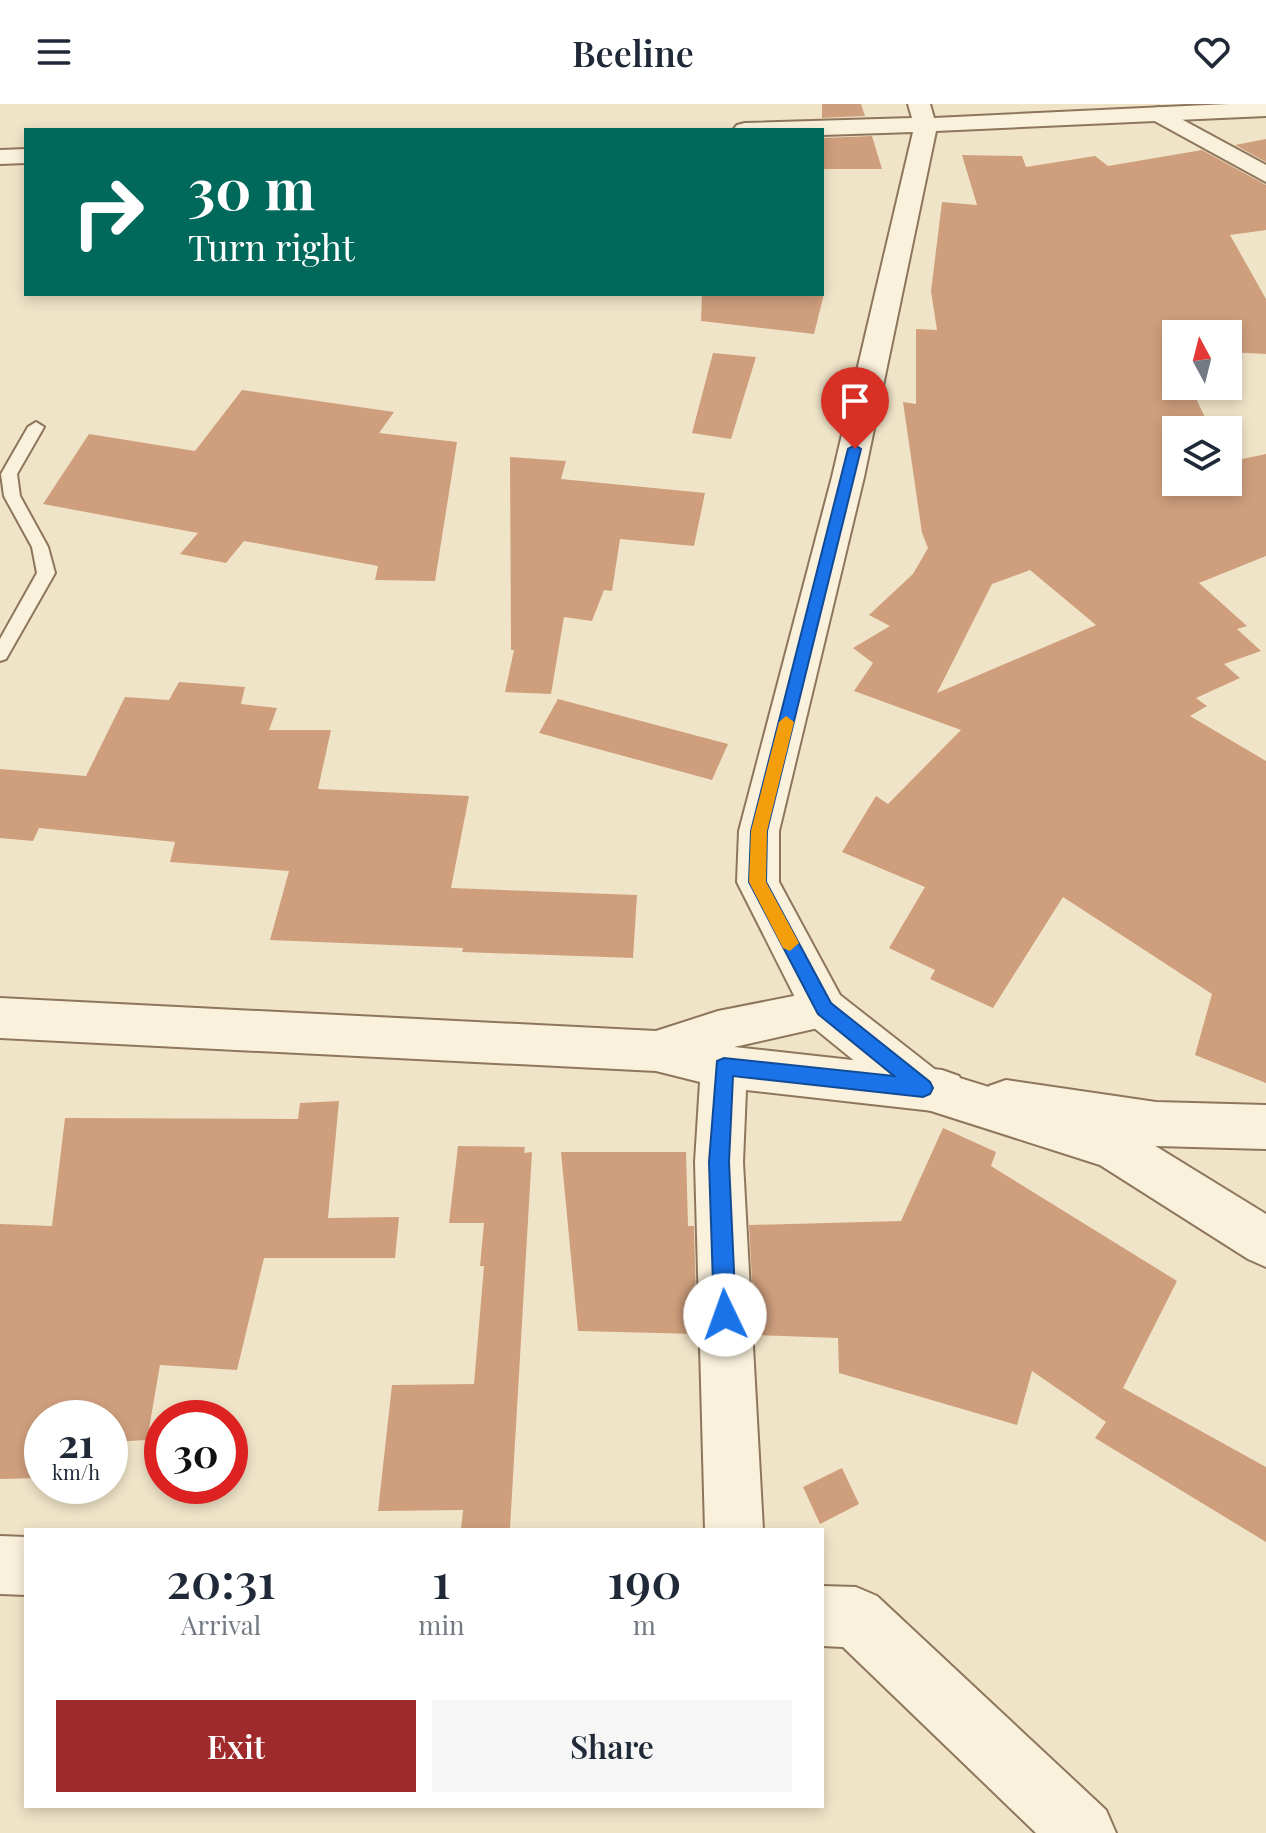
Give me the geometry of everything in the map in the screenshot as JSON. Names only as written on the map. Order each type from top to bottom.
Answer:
[{"type":"street","points":[[769,128],[922,115],[1159,114],[1266,109]]},
{"type":"street","points":[[1159,114],[1266,175]]},
{"type":"street","points":[[922,115],[885,324],[759,831],[758,882],[824,1009],[923,1088],[1114,1147],[1266,1242]]},
{"type":"street","points":[[0,157],[24,156]]},
{"type":"street","points":[[656,1051],[718,1031],[824,1009]]},
{"type":"street","points":[[0,1018],[656,1051],[724,1067],[923,1088],[1156,1124],[1266,1127]]},
{"type":"street","points":[[724,1067],[719,1162],[734,1528]]},
{"type":"street","points":[[0,1565],[24,1566]]},
{"type":"street","points":[[824,1616],[856,1617],[1083,1833]]},
{"type":"lane","points":[[0,655],[46,573],[40,547],[12,496],[9,474],[36,427]]},
{"type":"building","points":[[822,104],[861,104],[865,116],[822,118]]},
{"type":"building","points":[[872,136],[882,169],[824,169],[824,138]]},
{"type":"building","points":[[1266,139],[1266,162],[1235,145]]},
{"type":"building","points":[[1202,150],[1266,185],[1266,230],[1230,235],[1266,299],[1266,354],[1242,353],[1242,320],[1162,320],[1162,400],[1197,400],[1204,416],[1162,416],[1162,496],[1242,496],[1242,459],[1266,454],[1266,556],[1199,583],[1247,626],[1237,629],[1261,651],[1224,664],[1240,678],[1196,698],[1207,706],[1190,716],[1266,761],[1266,1083],[1195,1055],[1212,994],[1063,897],[993,1008],[930,979],[935,970],[889,948],[925,887],[842,852],[876,796],[888,804],[961,730],[854,691],[873,663],[853,648],[890,626],[869,615],[913,574],[928,548],[922,533],[903,402],[916,404],[916,329],[937,330],[931,291],[942,202],[977,205],[962,155],[1022,156],[1026,167],[1095,156],[1108,166]],"holes":[[[1030,570],[1096,625],[937,693],[992,584]]]},
{"type":"building","points":[[702,296],[824,296],[814,334],[701,321]]},
{"type":"building","points":[[713,353],[756,357],[731,439],[692,433]]},
{"type":"building","points":[[242,390],[394,412],[379,433],[457,442],[435,581],[375,580],[378,566],[244,541],[226,563],[180,554],[198,533],[43,504],[89,434],[195,451]]},
{"type":"building","points":[[510,457],[566,461],[561,479],[705,493],[694,546],[620,539],[612,591],[604,590],[592,621],[564,617],[551,694],[505,692],[514,650],[511,650]]},
{"type":"building","points":[[179,682],[245,687],[241,704],[277,708],[269,730],[331,730],[318,789],[469,796],[451,888],[637,895],[633,958],[462,952],[463,948],[270,940],[289,871],[170,862],[175,842],[39,828],[33,841],[0,838],[0,769],[86,776],[125,697],[169,700]]},
{"type":"building","points":[[558,699],[728,744],[712,780],[539,733]]},
{"type":"building","points":[[339,1101],[328,1218],[399,1217],[395,1258],[264,1258],[237,1370],[160,1365],[154,1400],[144,1400],[144,1440],[128,1441],[128,1400],[24,1400],[24,1478],[0,1479],[0,1224],[52,1226],[65,1118],[298,1119],[300,1103]]},
{"type":"building","points":[[943,1128],[996,1152],[991,1166],[1177,1281],[1123,1388],[1266,1467],[1266,1542],[1095,1438],[1106,1422],[1032,1371],[1017,1425],[839,1373],[838,1338],[755,1335],[749,1225],[901,1221]]},
{"type":"building","points":[[458,1146],[525,1147],[524,1153],[532,1152],[510,1528],[461,1528],[463,1510],[378,1511],[392,1385],[474,1384],[484,1266],[480,1266],[484,1223],[449,1223]]},
{"type":"building","points":[[561,1152],[686,1152],[688,1226],[694,1226],[697,1334],[578,1331]]},
{"type":"building","points":[[842,1468],[859,1504],[820,1524],[803,1487]]},
{"type":"slow traffic","points":[[786,722],[759,831],[758,882],[790,943]]},
{"type":"route","points":[[725,1315],[719,1162],[724,1067],[923,1088],[824,1009],[758,882],[759,831],[855,449]]}]
